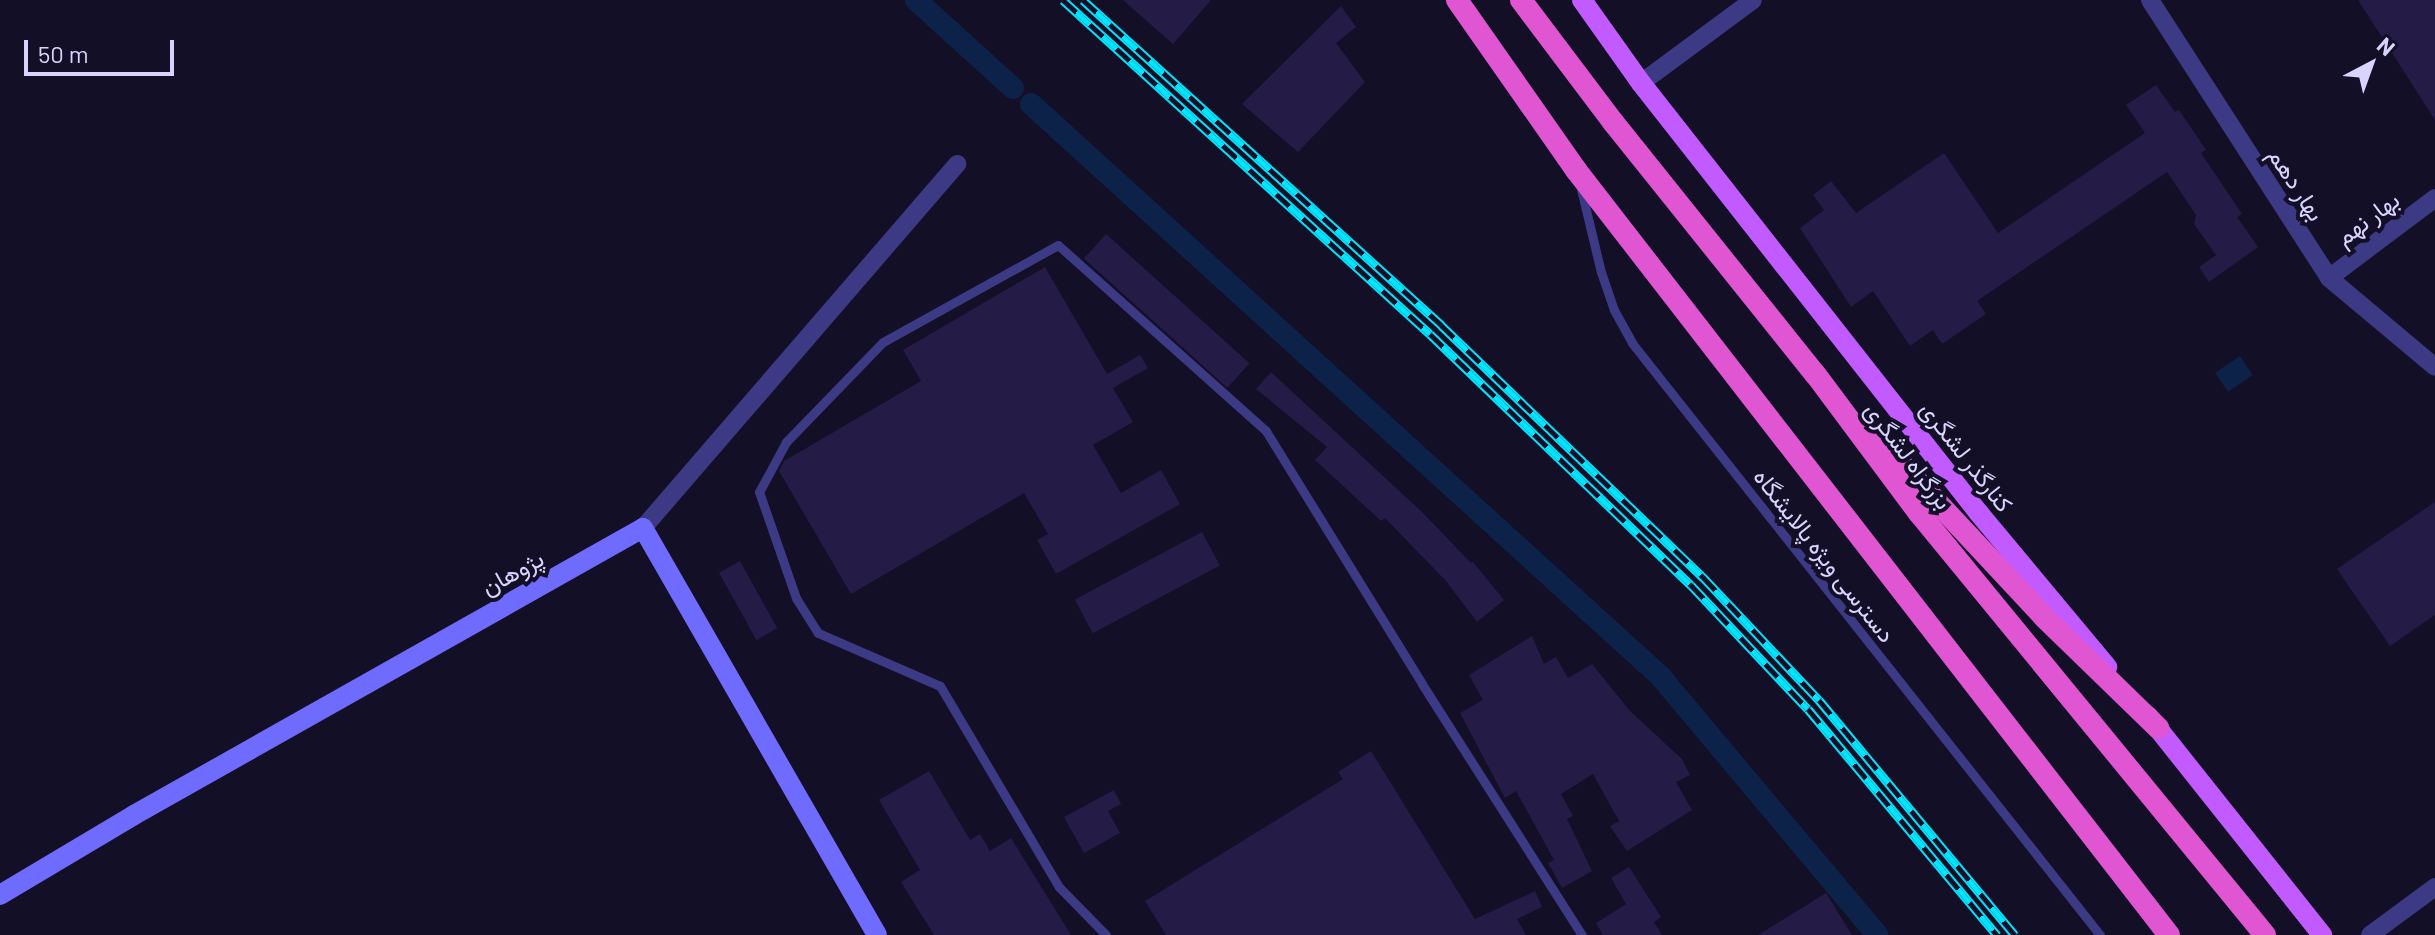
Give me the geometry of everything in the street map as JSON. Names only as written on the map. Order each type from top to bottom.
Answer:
[{"type":"highway","points":[[1457,0],[1576,170],[2169,935]]},
{"type":"highway","name":"بزرگراه لشگری","points":[[1521,0],[1613,122],[1816,375],[1919,513],[2265,935]]},
{"type":"highway","points":[[1816,375],[2045,618],[2158,728]]},
{"type":"main road","name":"کنارگذر لشگری","points":[[1582,0],[1641,83],[1978,512],[2158,728],[2322,935]]},
{"type":"main road","name":"پژوهان","points":[[0,895],[134,815],[643,528]]},
{"type":"main road","points":[[643,528],[877,935]]},
{"type":"street","points":[[1641,83],[1753,0]]},
{"type":"street","name":"بهار دهم","points":[[2150,0],[2329,278],[2435,367]]},
{"type":"street","points":[[643,528],[957,164]]},
{"type":"street","name":"بهار نهم","points":[[2329,278],[2435,198]]},
{"type":"street","points":[[2370,935],[2435,887]]},
{"type":"lane","name":"دسترسی ویژه پالایشگاه","points":[[1576,170],[1601,272],[1614,310],[1632,343],[2100,935]]},
{"type":"lane","points":[[1106,935],[1059,887],[940,686],[818,633],[796,598],[759,492],[786,442],[883,342],[1058,245],[1266,431],[1582,935]]},
{"type":"water","points":[[2240,356],[2253,375],[2228,392],[2215,373]]},
{"type":"building","points":[[1123,0],[1211,0],[1173,44]]},
{"type":"building","points":[[2358,0],[2435,0],[2435,120]]},
{"type":"building","points":[[1341,6],[1356,27],[1336,43],[1365,82],[1298,152],[1242,104]]},
{"type":"building","points":[[2156,85],[2175,112],[2179,110],[2206,150],[2201,153],[2242,214],[2237,217],[2258,247],[2209,282],[2199,267],[2216,255],[2194,224],[2196,215],[2167,172],[1977,301],[1986,314],[1942,344],[1933,330],[1910,346],[1873,291],[1851,307],[1800,228],[1824,210],[1813,195],[1831,181],[1856,213],[1944,153],[1998,233],[2145,133],[2126,105]]},
{"type":"building","points":[[1106,234],[1249,363],[1227,388],[1084,259]]},
{"type":"building","points":[[1045,267],[1107,374],[1140,355],[1148,368],[1113,388],[1133,422],[1093,445],[1121,493],[1161,470],[1180,504],[1056,574],[1037,540],[1048,534],[1024,493],[851,594],[779,471],[784,461],[921,381],[903,350]]},
{"type":"building","points":[[1271,372],[1423,513],[1473,562],[1504,600],[1477,622],[1446,581],[1385,518],[1381,521],[1315,460],[1327,447],[1256,389]]},
{"type":"building","points":[[2435,502],[2435,615],[2390,646],[2337,569]]},
{"type":"building","points":[[1202,532],[1220,566],[1093,633],[1075,600]]},
{"type":"building","points":[[740,561],[777,628],[756,640],[719,573]]},
{"type":"building","points":[[1532,636],[1544,664],[1556,657],[1568,678],[1592,664],[1630,711],[1682,759],[1690,775],[1676,782],[1692,810],[1627,851],[1610,826],[1619,821],[1593,774],[1561,794],[1573,816],[1567,819],[1592,871],[1562,888],[1548,863],[1554,860],[1516,791],[1505,798],[1460,713],[1483,700],[1469,675]]},
{"type":"building","points":[[1371,751],[1475,919],[1535,891],[1542,907],[1517,919],[1526,935],[1166,935],[1145,901],[1343,779],[1338,772]]},
{"type":"building","points":[[929,771],[970,840],[980,834],[990,851],[1011,838],[1071,935],[934,935],[901,882],[920,870],[879,800]]},
{"type":"building","points":[[1114,790],[1121,804],[1108,811],[1120,833],[1084,853],[1064,817]]},
{"type":"building","points":[[1629,867],[1661,917],[1654,922],[1662,935],[1603,935],[1596,923],[1626,904],[1611,878]]},
{"type":"building","points":[[1826,893],[1852,935],[1758,935]]},
{"type":"waterway","points":[[916,0],[1013,88]]},
{"type":"waterway","points":[[1031,104],[1660,676],[1877,935]]},
{"type":"railway","points":[[1063,0],[1430,334],[1691,585],[1808,709],[1997,935]]},
{"type":"railway","points":[[1083,0],[1441,325],[1703,577],[1819,700],[2015,935]]}]
